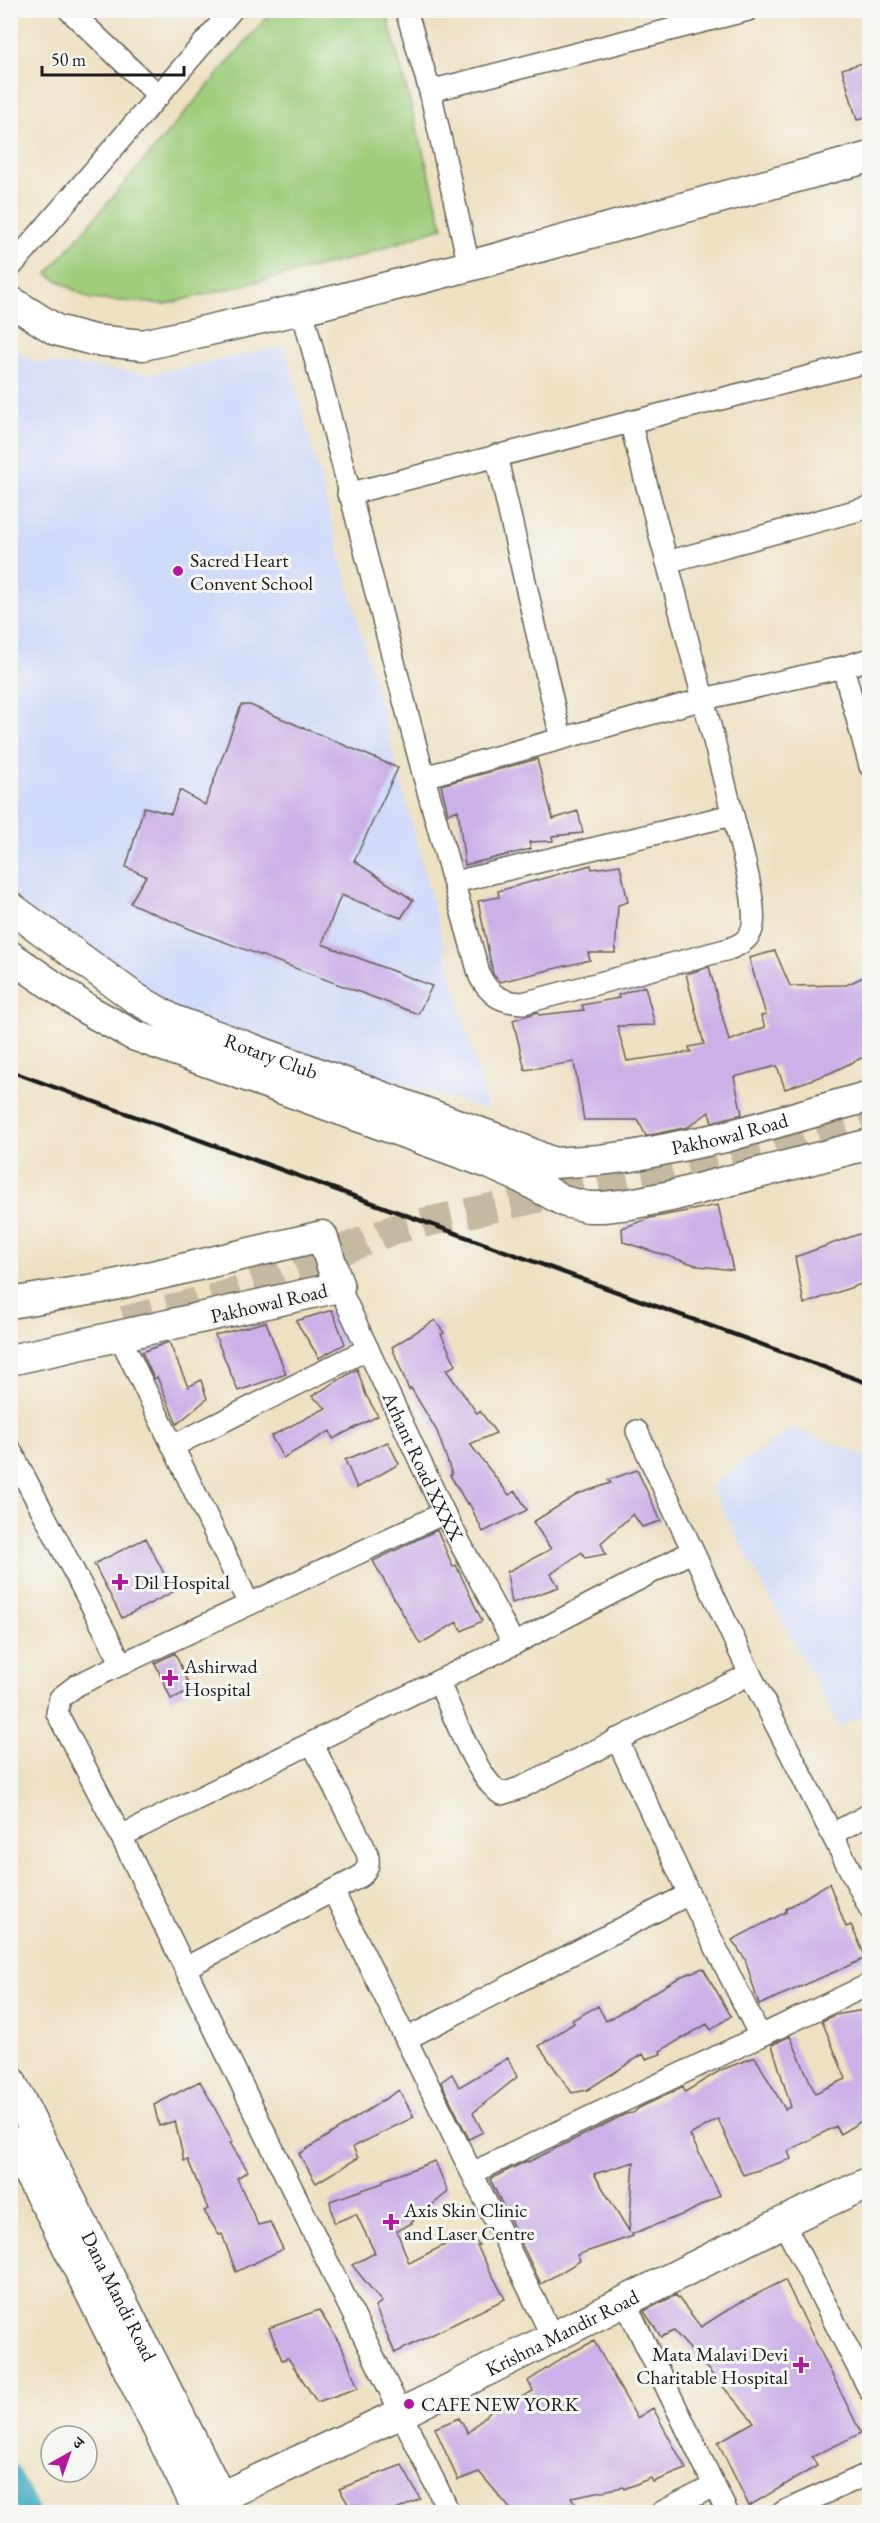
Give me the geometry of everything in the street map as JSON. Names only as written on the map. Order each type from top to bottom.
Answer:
[{"type":"street","points":[[69,10],[159,96]]},
{"type":"street","points":[[10,268],[232,10]]},
{"type":"street","points":[[406,10],[430,91],[469,266]]},
{"type":"street","points":[[430,91],[748,10]]},
{"type":"street","points":[[10,301],[56,330],[93,340],[143,345],[302,309],[469,266],[870,157]]},
{"type":"street","points":[[302,309],[348,494],[480,977],[487,990],[497,999],[523,1004],[740,945],[749,937],[753,927],[753,916],[732,815],[704,699],[630,421]]},
{"type":"street","points":[[348,494],[870,361]]},
{"type":"street","points":[[496,455],[561,738]]},
{"type":"street","points":[[667,562],[870,507]]},
{"type":"street","points":[[424,777],[704,699],[870,660]]},
{"type":"street","points":[[843,667],[870,766]]},
{"type":"street","points":[[455,882],[732,815]]},
{"type":"street","name":"Rotary Club","points":[[10,907],[135,998],[173,1020],[494,1151],[553,1163]]},
{"type":"street","points":[[10,938],[124,1018],[145,1027],[173,1020]]},
{"type":"street","points":[[10,956],[88,1010],[133,1035],[494,1151],[522,1178],[566,1202],[588,1207],[630,1204],[671,1196],[870,1144]]},
{"type":"street","name":"Pakhowal Road","points":[[553,1163],[632,1156],[725,1137],[870,1096]]},
{"type":"street","name":"Pakhowal Road","points":[[10,1304],[101,1288],[322,1236],[339,1287],[10,1360]]},
{"type":"street","name":"Arhant Road XXXX","points":[[339,1287],[444,1513],[514,1644]]},
{"type":"street","points":[[120,1337],[249,1604]]},
{"type":"street","points":[[173,1446],[368,1349]]},
{"type":"street","points":[[637,1431],[691,1552],[750,1674],[870,1909]]},
{"type":"street","points":[[10,1449],[122,1664]]},
{"type":"street","points":[[444,1513],[68,1690],[57,1704],[57,1713],[121,1836],[448,2512]]},
{"type":"street","points":[[121,1836],[514,1644],[691,1552]]},
{"type":"street","points":[[438,1681],[482,1774],[493,1789],[501,1794],[520,1788],[750,1674]]},
{"type":"street","points":[[617,1739],[689,1894],[760,2036]]},
{"type":"street","points":[[185,1968],[361,1876],[368,1866],[369,1860],[312,1743]]},
{"type":"street","points":[[832,1834],[870,1814]]},
{"type":"street","points":[[333,1891],[553,2338]]},
{"type":"street","points":[[406,2039],[689,1894]]},
{"type":"street","points":[[472,2173],[870,1984]]},
{"type":"street","name":"Dana Mandi Road","points":[[10,2080],[211,2507]]},
{"type":"street","points":[[10,2141],[211,2507]]},
{"type":"street","name":"Krishna Mandir Road","points":[[211,2507],[783,2222],[870,2182]]},
{"type":"street","points":[[783,2222],[870,2391]]},
{"type":"street","points":[[625,2302],[727,2512]]},
{"type":"street","points":[[783,2512],[870,2473]]},
{"type":"street","points":[[662,2512],[714,2486]]},
{"type":"shaded area","name":"Sacred Heart Convent School","points":[[11,343],[31,361],[151,374],[285,346],[488,1110],[176,1014],[11,904]]},
{"type":"shaded area","points":[[792,1428],[869,1457],[869,1713],[839,1727],[710,1486]]},
{"type":"green space","points":[[272,11],[386,11],[443,227],[354,258],[166,304],[90,299],[47,274]]},
{"type":"building","points":[[870,61],[870,117],[857,120],[842,69]]},
{"type":"building","points":[[241,705],[250,705],[398,768],[354,861],[413,900],[401,918],[341,895],[322,944],[432,986],[418,1014],[190,929],[130,903],[146,876],[126,867],[144,807],[171,814],[180,790],[205,805]]},
{"type":"building","points":[[537,759],[553,819],[578,811],[583,833],[552,836],[553,841],[529,842],[531,849],[465,865],[458,810],[448,814],[441,785]]},
{"type":"building","points":[[591,865],[592,869],[620,865],[628,902],[618,905],[615,953],[588,953],[590,960],[500,982],[493,974],[478,901],[499,897],[498,891]]},
{"type":"building","points":[[775,951],[790,986],[846,985],[870,974],[870,1054],[830,1073],[785,1089],[777,1066],[734,1077],[742,1114],[712,1122],[709,1112],[688,1127],[646,1136],[638,1120],[584,1120],[574,1062],[525,1070],[513,1020],[538,1012],[539,1015],[584,1010],[582,1005],[619,998],[618,995],[645,986],[655,1025],[617,1026],[627,1061],[691,1052],[689,1047],[704,1044],[686,974],[709,967],[729,1041],[765,1027],[761,1016],[766,1015],[749,958]]},
{"type":"building","points":[[718,1205],[733,1270],[699,1266],[623,1242],[622,1228],[650,1218]]},
{"type":"building","points":[[870,1230],[870,1281],[804,1304],[795,1257]]},
{"type":"building","points":[[332,1310],[345,1344],[319,1358],[296,1321]]},
{"type":"building","points":[[435,1320],[444,1333],[441,1334],[456,1365],[446,1370],[477,1413],[480,1411],[496,1433],[470,1444],[509,1495],[516,1491],[527,1510],[483,1532],[469,1503],[467,1504],[450,1475],[452,1474],[437,1431],[411,1388],[409,1390],[392,1347]]},
{"type":"building","points":[[266,1322],[286,1374],[238,1391],[215,1335]]},
{"type":"building","points":[[169,1342],[188,1387],[201,1380],[207,1399],[177,1424],[157,1377],[154,1379],[142,1352]]},
{"type":"building","points":[[357,1369],[366,1395],[378,1416],[333,1439],[330,1431],[283,1458],[271,1436],[326,1408],[312,1396]]},
{"type":"building","points":[[388,1442],[399,1464],[357,1488],[345,1460]]},
{"type":"building","points":[[637,1470],[661,1521],[642,1527],[633,1514],[601,1543],[606,1554],[585,1558],[582,1552],[551,1574],[559,1587],[512,1603],[507,1572],[551,1549],[533,1522],[578,1494],[611,1483],[608,1480]]},
{"type":"building","points":[[437,1530],[453,1567],[456,1565],[482,1621],[462,1631],[457,1622],[420,1644],[373,1561]]},
{"type":"building","points":[[146,1538],[173,1592],[122,1618],[94,1564]]},
{"type":"building","points":[[175,1653],[191,1690],[171,1699],[155,1663]]},
{"type":"building","points":[[829,1883],[846,1927],[851,1925],[866,1958],[759,2005],[745,1959],[732,1940],[786,1912],[786,1909]]},
{"type":"building","points":[[703,1968],[731,2016],[711,2030],[707,2024],[660,2051],[661,2054],[646,2059],[643,2054],[587,2090],[572,2093],[539,2046],[574,2023],[572,2020],[598,2006],[606,2021],[682,1976]]},
{"type":"building","points":[[870,2009],[870,2116],[840,2134],[836,2126],[788,2151],[791,2159],[743,2175],[718,2119],[690,2135],[720,2195],[689,2212],[632,2234],[633,2236],[577,2255],[580,2261],[541,2284],[490,2179],[626,2114],[633,2113],[683,2087],[685,2092],[721,2070],[755,2057],[785,2109],[791,2107],[772,2045],[790,2036],[815,2093],[846,2079],[822,2021],[835,2015]],"holes":[[[634,2162],[629,2231],[594,2174]]]},
{"type":"building","points":[[508,2058],[517,2077],[473,2113],[483,2132],[469,2139],[441,2082],[452,2074],[459,2087]]},
{"type":"building","points":[[200,2081],[233,2142],[230,2143],[248,2171],[237,2178],[258,2225],[270,2222],[283,2249],[236,2272],[222,2234],[219,2235],[204,2211],[208,2209],[188,2160],[184,2161],[175,2121],[159,2126],[154,2105]]},
{"type":"building","points":[[399,2090],[414,2117],[353,2147],[358,2158],[316,2183],[299,2154]]},
{"type":"building","points":[[435,2161],[448,2192],[412,2223],[397,2231],[409,2263],[468,2233],[479,2245],[477,2246],[505,2299],[395,2353],[375,2306],[382,2302],[352,2265],[375,2253],[356,2214],[334,2223],[330,2201],[383,2183],[383,2180]]},
{"type":"building","points":[[785,2280],[861,2433],[812,2457],[817,2466],[749,2506],[718,2442],[754,2422],[674,2331],[661,2337],[644,2311],[676,2295],[701,2327],[737,2304]]},
{"type":"building","points":[[319,2310],[343,2349],[358,2388],[317,2402],[288,2358],[282,2360],[269,2328]]},
{"type":"building","points":[[594,2341],[637,2418],[653,2408],[686,2469],[653,2482],[651,2478],[624,2489],[623,2487],[571,2497],[580,2512],[513,2512],[479,2472],[458,2480],[435,2428],[459,2418],[468,2433],[496,2405],[497,2410],[533,2391],[528,2381],[567,2355]]},
{"type":"building","points":[[402,2465],[420,2499],[392,2512],[353,2512],[339,2489]]},
{"type":"waterway","points":[[10,2473],[29,2512]]},
{"type":"tunnel","points":[[124,1321],[227,1295],[395,1229],[770,1147],[870,1119]]},
{"type":"railway","points":[[10,1071],[870,1384]]},
{"type":"place","name":"Sacred Heart Convent School","points":[[178,571]]},
{"type":"place","name":"Dil Hospital","points":[[120,1582]]},
{"type":"place","name":"Ashirwad Hospital","points":[[170,1678]]},
{"type":"place","name":"Axis Skin Clinic and Laser Centre","points":[[391,2222]]},
{"type":"place","name":"Mata Malavi Devi Charitable Hospital","points":[[801,2365]]},
{"type":"place","name":"CAFE NEW YORK","points":[[409,2404]]}]
